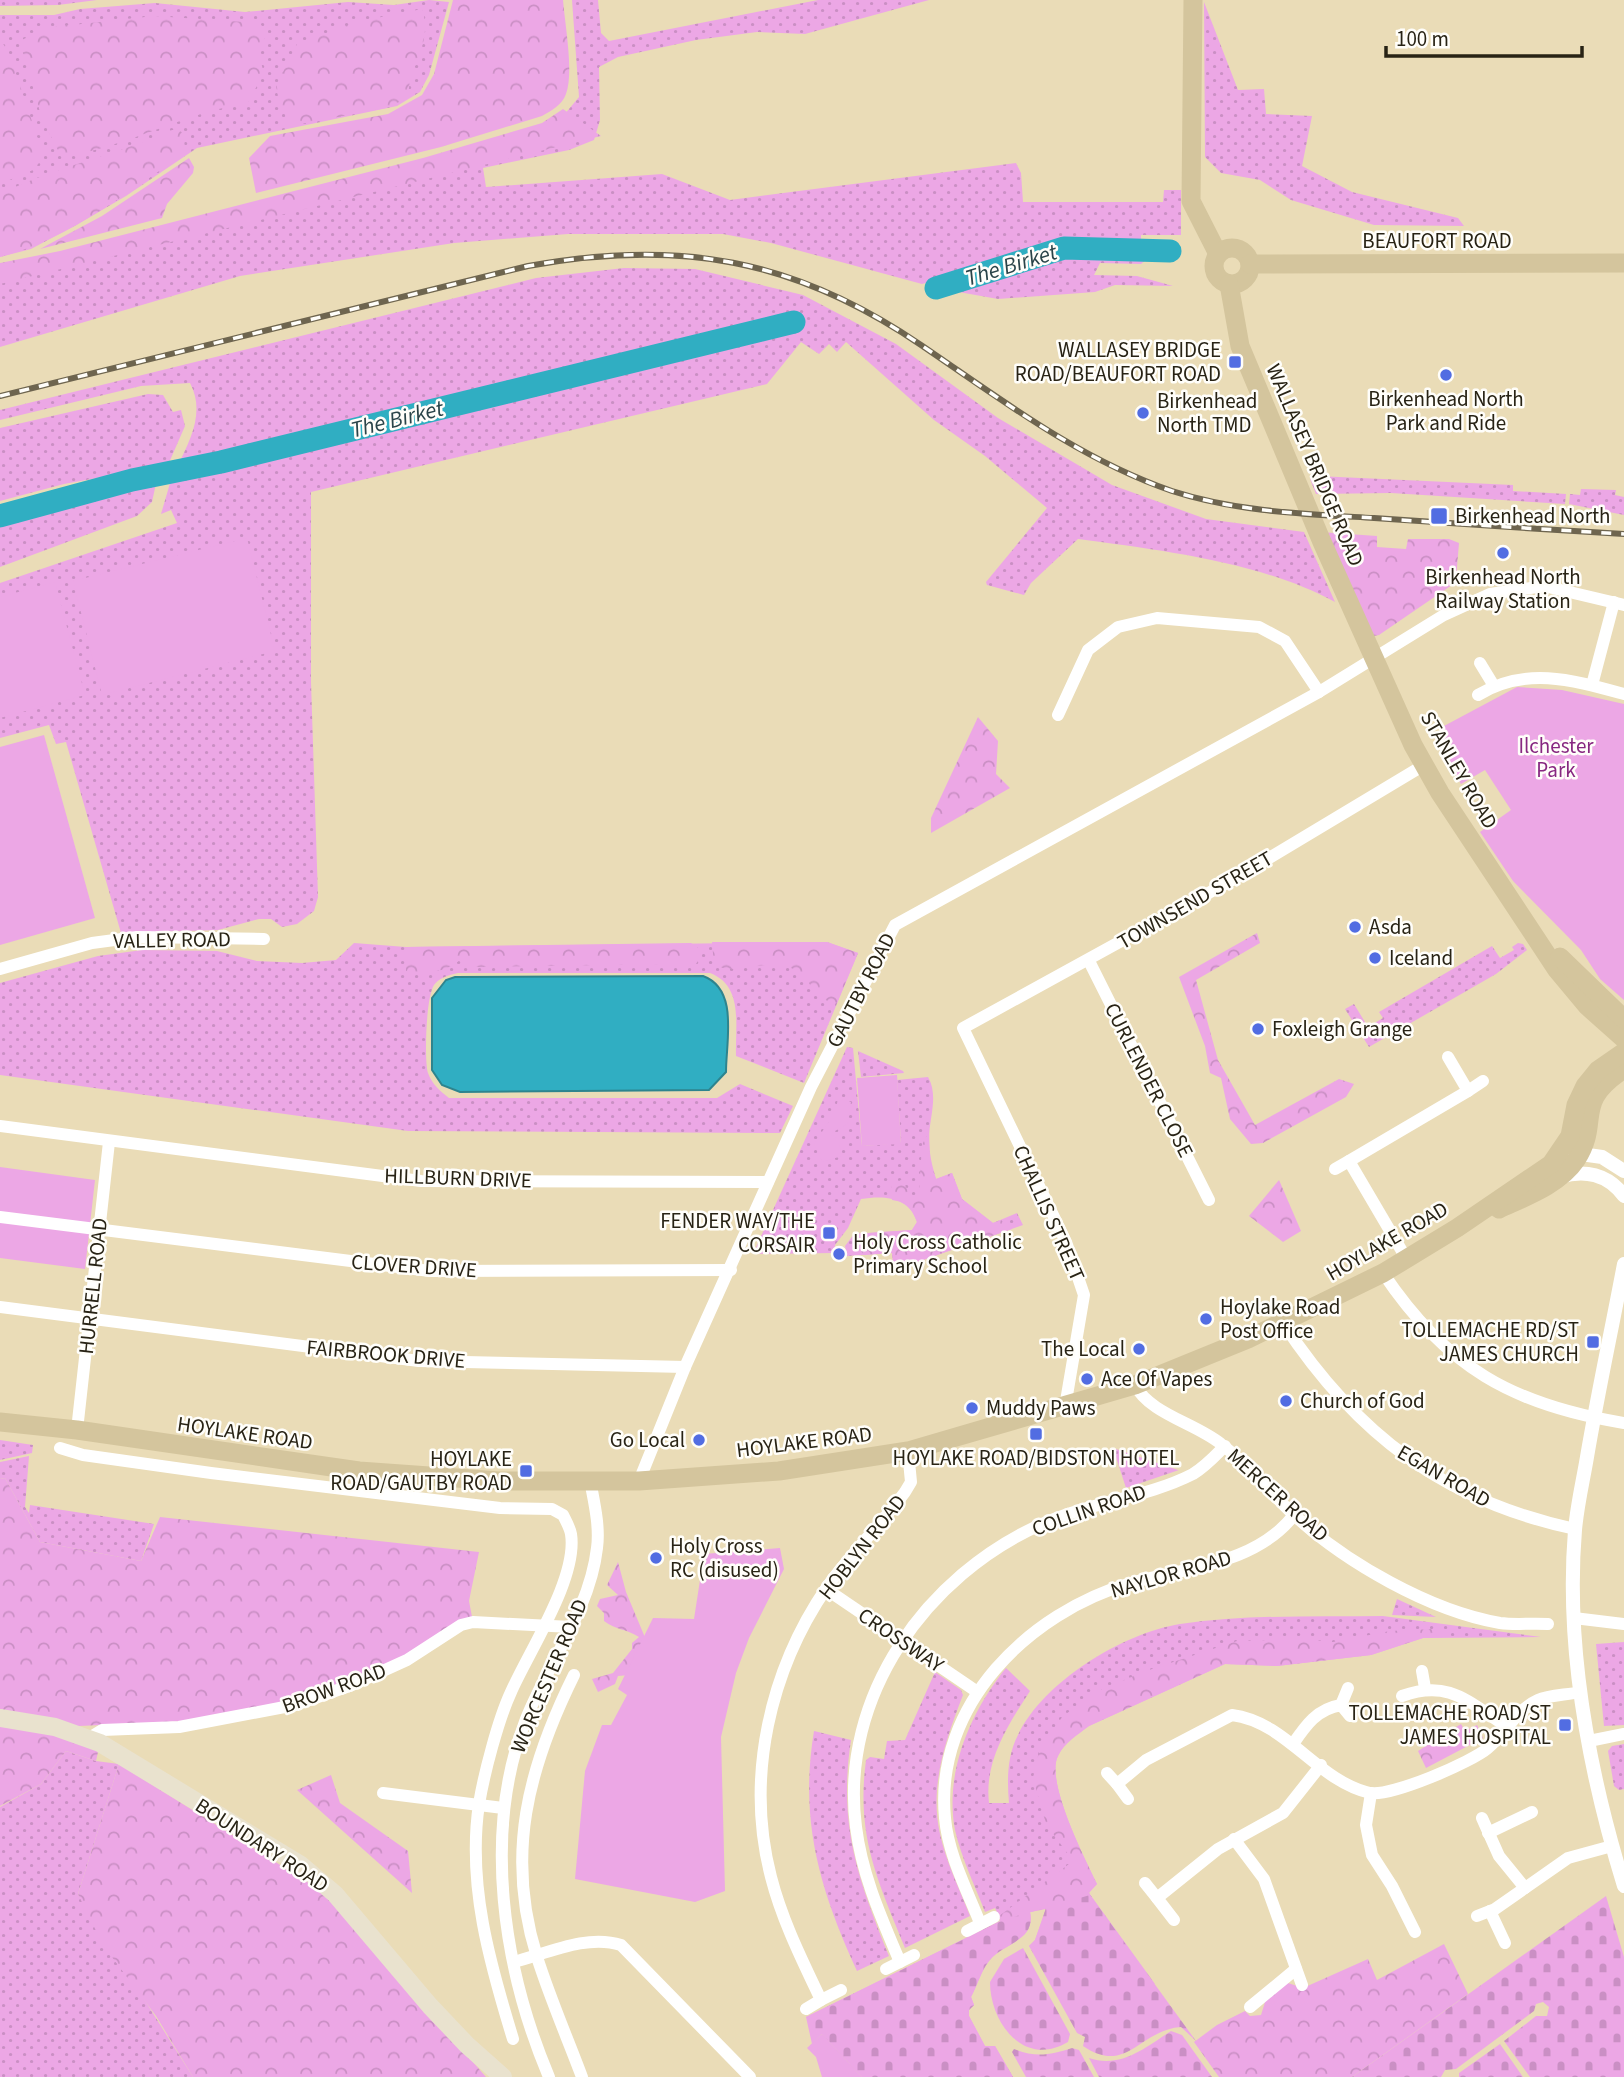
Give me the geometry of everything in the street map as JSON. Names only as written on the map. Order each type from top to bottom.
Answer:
[{"type":"main road","points":[[1193,0],[1192,201],[1218,254]]},
{"type":"main road","points":[[1229,248],[1237,248],[1247,256],[1250,264],[1243,281],[1229,284],[1216,276],[1214,262],[1218,254],[1229,248]]},
{"type":"main road","name":"BEAUFORT ROAD","points":[[1250,264],[1624,263]]},
{"type":"main road","name":"WALLASEY BRIDGE ROAD","points":[[1229,284],[1231,313],[1240,346],[1322,542],[1375,659]]},
{"type":"main road","name":"STANLEY ROAD","points":[[1375,659],[1424,765],[1564,981],[1621,1029],[1621,1059]]},
{"type":"main road","points":[[1555,1171],[1577,1155],[1595,1093],[1621,1059]]},
{"type":"main road","points":[[1577,1155],[1580,1095],[1590,1079],[1621,1059]]},
{"type":"main road","name":"HOYLAKE ROAD","points":[[0,1422],[435,1479],[639,1481],[779,1471],[908,1451],[1135,1385],[1283,1323],[1383,1272],[1555,1171]]},
{"type":"main road","name":"BOUNDARY ROAD","points":[[0,1718],[55,1727],[89,1738],[256,1837],[319,1879],[349,1908],[430,2006],[503,2077]]},
{"type":"street","name":"GAUTBY ROAD","points":[[639,1481],[685,1367],[731,1270],[811,1087],[895,926],[1319,692],[1444,615],[1490,594],[1544,586],[1619,604]]},
{"type":"street","points":[[1592,685],[1619,604]]},
{"type":"street","points":[[1058,715],[1088,650],[1118,627],[1157,618],[1259,627],[1285,641],[1319,692]]},
{"type":"street","points":[[1480,663],[1494,686]]},
{"type":"street","points":[[1478,695],[1494,686],[1525,677],[1592,685],[1624,694]]},
{"type":"street","name":"TOWNSEND STREET","points":[[963,1028],[1089,961],[1424,765]]},
{"type":"street","name":"VALLEY ROAD","points":[[0,969],[92,943],[137,937],[264,939]]},
{"type":"street","name":"CURLENDER CLOSE","points":[[1089,961],[1209,1200]]},
{"type":"street","name":"CHALLIS STREET","points":[[963,1028],[1066,1242],[1084,1295],[1065,1407]]},
{"type":"street","points":[[1448,1057],[1468,1091]]},
{"type":"street","points":[[1335,1169],[1483,1081]]},
{"type":"street","points":[[1588,1121],[1591,1142],[1602,1157],[1624,1171]]},
{"type":"street","name":"HILLBURN DRIVE","points":[[0,1126],[421,1181],[768,1182]]},
{"type":"street","name":"HURRELL ROAD","points":[[77,1430],[109,1142]]},
{"type":"street","points":[[1555,1171],[1577,1155],[1602,1157]]},
{"type":"street","points":[[1577,1155],[1624,1196]]},
{"type":"street","points":[[1349,1161],[1406,1258]]},
{"type":"street","name":"CLOVER DRIVE","points":[[0,1217],[430,1271],[731,1270]]},
{"type":"street","points":[[1624,1264],[1575,1529],[1574,1618],[1580,1692],[1589,1741],[1612,1846],[1624,1886]]},
{"type":"street","points":[[1383,1272],[1424,1328],[1477,1372],[1526,1399],[1594,1418],[1624,1423]]},
{"type":"street","name":"FAIRBROOK DRIVE","points":[[0,1307],[419,1361],[685,1367]]},
{"type":"street","name":"EGAN ROAD","points":[[1283,1323],[1306,1358],[1342,1402],[1411,1462],[1463,1492],[1496,1506],[1575,1529]]},
{"type":"street","name":"MERCER ROAD","points":[[1135,1385],[1150,1405],[1189,1422],[1225,1446],[1294,1516],[1353,1560],[1426,1598],[1501,1623],[1548,1624]]},
{"type":"street","name":"COLLIN ROAD","points":[[900,1962],[866,1879],[855,1824],[854,1786],[869,1708],[886,1665],[901,1640],[939,1594],[982,1557],[1013,1538],[1072,1513],[1194,1473],[1225,1446]]},
{"type":"street","name":"HOYLAKE ROAD","points":[[60,1448],[83,1455],[211,1473],[500,1508],[552,1509],[563,1514]]},
{"type":"street","name":"HOBLYN ROAD","points":[[821,2000],[789,1931],[771,1879],[761,1794],[766,1737],[776,1689],[789,1653],[826,1589],[850,1555],[911,1482],[908,1451]]},
{"type":"street","name":"WORCESTER ROAD","points":[[549,2077],[514,1962],[504,1910],[500,1865],[503,1808],[512,1762],[526,1718],[571,1627],[594,1570],[598,1546],[590,1480]]},
{"type":"street","name":"WORCESTER ROAD","points":[[513,2039],[494,1976],[480,1905],[476,1867],[479,1804],[510,1694],[567,1575],[571,1535],[563,1514]]},
{"type":"street","name":"NAYLOR ROAD","points":[[980,1923],[948,1837],[944,1799],[948,1766],[976,1691],[1007,1654],[1054,1619],[1095,1597],[1128,1584],[1203,1566],[1268,1542],[1294,1516]]},
{"type":"street","name":"CROSSWAY","points":[[826,1589],[976,1691]]},
{"type":"street","points":[[1574,1618],[1624,1624]]},
{"type":"street","name":"BROW ROAD","points":[[89,1738],[102,1730],[179,1727],[295,1705],[352,1685],[396,1665],[461,1625],[473,1622],[571,1627]]},
{"type":"street","points":[[1422,1671],[1425,1688]]},
{"type":"street","name":"WORCESTER ROAD","points":[[574,1675],[548,1727],[526,1805],[523,1872],[537,1956],[582,2077]]},
{"type":"street","points":[[1293,1744],[1313,1717],[1341,1705],[1348,1688]]},
{"type":"street","points":[[1402,1696],[1425,1688],[1454,1693],[1506,1726]]},
{"type":"street","points":[[1118,1784],[1158,1753],[1183,1743],[1208,1725],[1232,1715],[1262,1724],[1344,1782],[1371,1793],[1404,1788],[1487,1750],[1506,1726],[1540,1699],[1580,1692]]},
{"type":"street","points":[[1341,1705],[1350,1716]]},
{"type":"street","points":[[1589,1741],[1624,1734]]},
{"type":"street","points":[[1157,1898],[1234,1839],[1283,1813],[1321,1765]]},
{"type":"street","points":[[1107,1773],[1128,1799]]},
{"type":"street","points":[[383,1793],[503,1808]]},
{"type":"street","points":[[1371,1793],[1367,1839],[1376,1864],[1392,1886],[1415,1932]]},
{"type":"street","points":[[1488,1833],[1532,1812]]},
{"type":"street","points":[[1482,1818],[1499,1856],[1525,1888]]},
{"type":"street","points":[[1234,1839],[1264,1879],[1302,1985]]},
{"type":"street","points":[[1505,1943],[1484,1913],[1568,1858],[1612,1846]]},
{"type":"street","points":[[1392,1886],[1405,1879]]},
{"type":"street","points":[[1145,1883],[1174,1920]]},
{"type":"street","points":[[967,1931],[994,1917]]},
{"type":"street","points":[[514,1962],[587,1942],[605,1940],[621,1945],[750,2077]]},
{"type":"street","points":[[886,1969],[914,1955]]},
{"type":"street","points":[[1250,2007],[1296,1969]]},
{"type":"street","points":[[806,2009],[841,1990]]},
{"type":"green space","points":[[0,0],[97,0],[58,5],[0,6]]},
{"type":"green space","points":[[429,0],[449,2],[429,75],[420,92],[397,106],[197,148],[126,196],[78,224],[31,249],[0,257],[0,15],[54,15],[80,9],[155,3],[245,12],[348,2],[394,5]]},
{"type":"green space","points":[[453,0],[563,0],[569,74],[566,94],[559,104],[542,116],[441,147],[256,193],[249,158],[270,136],[388,114],[422,95],[434,74]]},
{"type":"green space","points":[[572,0],[598,0],[601,33],[609,41],[818,0],[929,0],[805,34],[757,32],[696,40],[618,57],[599,67],[600,120],[594,140],[569,150],[483,168],[486,187],[662,174],[730,200],[1016,163],[1021,173],[1023,202],[1163,202],[1164,190],[1181,190],[1181,235],[1141,235],[1141,243],[1059,243],[922,284],[771,243],[723,234],[568,234],[454,243],[240,276],[0,347],[0,270],[344,182],[559,121],[579,97]]},
{"type":"green space","points":[[1204,2],[1238,90],[1264,89],[1266,114],[1312,116],[1302,166],[1352,192],[1458,218],[1464,226],[1374,225],[1291,200],[1260,180],[1221,173],[1205,157]]},
{"type":"green space","points":[[422,9],[425,35],[411,79],[410,97],[386,108],[290,126],[279,101],[276,86],[297,44],[361,21]]},
{"type":"green space","points":[[154,16],[260,23],[266,33],[259,56],[264,73],[248,102],[201,114],[106,147],[70,155],[60,154],[42,119],[20,41],[45,28]]},
{"type":"green space","points":[[0,39],[9,53],[44,157],[33,170],[0,184]]},
{"type":"green space","points":[[563,109],[601,136],[0,284],[0,263],[60,251],[423,158],[542,123]]},
{"type":"green space","points":[[172,130],[180,130],[184,136],[185,153],[73,227],[25,249],[0,257],[0,195],[44,175],[130,147]]},
{"type":"green space","points":[[189,158],[194,167],[193,173],[167,204],[162,218],[40,249],[102,216]]},
{"type":"green space","points":[[1076,255],[1150,256],[1141,264],[1100,263],[1094,275],[1137,276],[1173,286],[1115,285],[1095,292],[998,299],[953,291],[1026,267]]},
{"type":"green space","points":[[624,268],[695,269],[803,295],[896,344],[998,418],[1112,485],[1206,519],[1304,532],[1335,602],[1306,588],[1243,567],[1176,553],[1078,539],[1031,583],[1024,595],[987,585],[986,582],[1047,508],[985,456],[934,420],[846,342],[837,352],[829,344],[819,354],[801,342],[767,384],[311,492],[311,682],[318,897],[314,911],[297,924],[282,927],[271,919],[259,919],[218,930],[121,933],[66,742],[56,744],[49,725],[0,738],[0,583],[177,523],[171,510],[161,514],[173,473],[212,472],[794,325],[790,312],[178,465],[195,425],[196,404],[190,383],[141,386],[0,420],[0,410],[536,278]]},
{"type":"green space","points":[[148,394],[163,395],[173,412],[181,410],[185,426],[168,465],[64,484],[0,501],[0,428]]},
{"type":"green space","points":[[1317,476],[1513,485],[1513,491],[1566,494],[1565,504],[1391,493],[1316,494],[1310,479]]},
{"type":"green space","points":[[157,479],[152,502],[137,516],[0,567],[0,519]]},
{"type":"green space","points":[[1581,489],[1616,490],[1615,495],[1624,497],[1624,515],[1569,504],[1570,494],[1580,495]]},
{"type":"green space","points":[[1320,532],[1377,536],[1377,547],[1406,549],[1408,539],[1449,539],[1459,543],[1456,579],[1452,585],[1374,636]]},
{"type":"green space","points":[[247,538],[275,651],[102,695],[73,581]]},
{"type":"green space","points":[[55,582],[85,695],[0,718],[0,597]]},
{"type":"green space","name":"Ilchester Park","points":[[1517,687],[1562,690],[1624,704],[1624,1000],[1600,979],[1581,950],[1513,881],[1480,832],[1511,810],[1485,770],[1461,784],[1435,740],[1444,726]]},
{"type":"green space","points":[[978,717],[998,741],[996,774],[1010,788],[931,833],[931,818]]},
{"type":"green space","points":[[44,735],[95,918],[0,945],[0,747]]},
{"type":"green space","points":[[1257,933],[1260,943],[1196,980],[1218,1060],[1255,1125],[1339,1079],[1354,1084],[1346,1097],[1263,1143],[1251,1144],[1230,1119],[1221,1078],[1210,1073],[1205,1046],[1179,977]]},
{"type":"green space","points":[[712,942],[827,942],[858,953],[837,1003],[820,997],[799,972],[791,968],[772,965],[733,969],[714,965]]},
{"type":"green space","points":[[827,942],[858,953],[804,1083],[736,1056],[733,997],[721,979],[710,973],[458,973],[439,980],[431,992],[426,1028],[428,1073],[439,1090],[449,1098],[717,1098],[740,1084],[793,1106],[780,1133],[408,1131],[0,1075],[0,983],[98,956],[142,950],[217,951],[257,961],[302,963],[336,960],[354,943],[406,947]]},
{"type":"green space","points":[[691,943],[700,949],[701,956],[696,964],[475,967],[460,960],[441,970],[406,971],[406,947]]},
{"type":"green space","points":[[1518,943],[1523,944],[1527,950],[1496,974],[1369,1047],[1345,1009],[1354,1004],[1368,1027],[1383,1018],[1379,1012],[1492,946],[1500,958],[1514,950],[1512,947]]},
{"type":"green space","points":[[847,1047],[853,1048],[862,1146],[901,1143],[897,1080],[928,1077],[933,1092],[929,1144],[936,1179],[952,1173],[962,1199],[993,1223],[1017,1213],[1023,1225],[894,1270],[892,1253],[847,1256],[845,1246],[854,1234],[912,1230],[917,1222],[908,1207],[902,1203],[887,1198],[870,1198],[861,1199],[848,1228],[835,1245],[834,1253],[753,1254]]},
{"type":"green space","points":[[858,1051],[903,1071],[904,1073],[861,1077]]},
{"type":"green space","points":[[897,1075],[901,1144],[862,1146],[857,1078]]},
{"type":"green space","points":[[838,1099],[851,1102],[847,1124],[830,1134],[838,1139],[842,1156],[822,1162],[814,1144],[835,1112]]},
{"type":"green space","points":[[929,1131],[930,1162],[936,1179],[952,1173],[962,1199],[993,1223],[1001,1220],[1012,1229],[894,1270],[892,1253],[863,1255],[854,1234],[912,1230],[917,1222],[915,1217],[905,1204],[892,1200],[891,1185],[901,1180],[913,1197],[919,1192],[922,1145]]},
{"type":"green space","points":[[0,1167],[95,1180],[85,1269],[0,1258]]},
{"type":"green space","points":[[1279,1180],[1301,1231],[1283,1242],[1249,1216]]},
{"type":"green space","points":[[0,1440],[33,1445],[32,1453],[0,1460]]},
{"type":"green space","points":[[1113,1448],[1178,1470],[1179,1470],[1126,1488]]},
{"type":"green space","points":[[29,1456],[25,1507],[29,1513],[30,1505],[154,1524],[141,1561],[40,1542],[5,1478],[0,1479],[0,1462]]},
{"type":"green space","points":[[5,1478],[40,1542],[141,1561],[160,1517],[479,1552],[469,1601],[473,1622],[352,1685],[235,1719],[57,1727],[100,1743],[96,1761],[66,1751],[41,1784],[0,1806],[0,1479]]},
{"type":"green space","points":[[780,1548],[784,1569],[749,1638],[736,1673],[721,1737],[725,1891],[695,1902],[575,1879],[585,1771],[602,1725],[611,1725],[627,1695],[618,1689],[653,1618],[694,1619],[704,1554]]},
{"type":"green space","points":[[618,1562],[626,1592],[649,1647],[642,1674],[618,1676],[615,1684],[598,1692],[592,1679],[613,1673],[632,1649],[632,1643],[639,1637],[604,1621],[604,1613],[597,1606],[600,1599],[618,1595],[607,1585]]},
{"type":"green space","points":[[1397,1599],[1436,1617],[1392,1615]]},
{"type":"green space","points":[[1383,1616],[1541,1637],[1423,1638],[1371,1655],[1277,1666],[1225,1664],[1089,1726],[1064,1747],[1055,1768],[1061,1801],[1097,1884],[1089,1892],[1090,1895],[1001,1921],[995,1908],[985,1912],[964,1861],[955,1830],[953,1786],[963,1743],[982,1703],[1006,1668],[1030,1691],[999,1744],[990,1773],[989,1803],[1009,1803],[1012,1751],[1030,1715],[1065,1679],[1110,1649],[1158,1629],[1180,1624],[1231,1619]]},
{"type":"green space","points":[[1433,1629],[1447,1637],[1423,1638],[1371,1655],[1277,1666],[1225,1664],[1089,1726],[1067,1743],[1058,1756],[1055,1768],[1057,1783],[1068,1820],[1097,1884],[1089,1893],[1155,1984],[1029,1946],[1035,1940],[1046,1909],[1030,1912],[1028,1930],[986,1965],[971,1997],[974,2005],[969,2010],[969,2016],[985,2046],[995,2046],[1013,2077],[862,2077],[806,2017],[1000,1921],[999,1916],[1073,1861],[1046,1824],[1033,1778],[1040,1747],[1063,1716],[1102,1689],[1146,1671],[1237,1641],[1303,1639],[1333,1642],[1390,1631]]},
{"type":"green space","points":[[1624,1642],[1624,1725],[1604,1726],[1596,1644]]},
{"type":"green space","points":[[935,1672],[961,1690],[963,1695],[941,1763],[937,1816],[949,1865],[970,1916],[905,1948],[871,1857],[864,1812],[866,1760],[870,1757],[884,1759],[887,1741],[905,1740]]},
{"type":"green space","points":[[1461,1724],[1465,1731],[1477,1725],[1483,1738],[1426,1768],[1418,1751]]},
{"type":"green space","points":[[814,1731],[851,1740],[847,1799],[853,1851],[868,1902],[889,1956],[857,1971],[833,1912],[816,1854],[809,1795]]},
{"type":"green space","points":[[1624,1744],[1624,1789],[1619,1790],[1614,1786],[1608,1751],[1612,1746]]},
{"type":"green space","points":[[66,1751],[96,1761],[119,1764],[78,1894],[193,2077],[0,2077],[0,1807],[41,1784]]},
{"type":"green space","points":[[119,1764],[328,1895],[486,2077],[193,2077],[156,2016],[103,1945],[78,1894]]},
{"type":"green space","points":[[331,1775],[340,1803],[408,1851],[412,1893],[297,1790]]},
{"type":"green space","points":[[1090,1895],[1196,2041],[1181,2027],[1154,2035],[1122,2054],[1098,2054],[1083,2046],[1085,2037],[1077,2033],[1029,1946],[1035,1940],[1046,1908]]},
{"type":"green space","points":[[1606,1896],[1624,1957],[1624,2077],[1530,2077],[1504,2041],[1536,2016],[1547,2016],[1549,2007],[1543,2002],[1536,2004],[1534,2011],[1456,2069],[1445,2070],[1441,2077],[1352,2077]]},
{"type":"green space","points":[[1030,1912],[1031,1922],[1023,1936],[995,1955],[986,1965],[971,1997],[974,2005],[969,2010],[969,2016],[985,2046],[995,2046],[1013,2077],[862,2077],[822,2034],[812,2044],[806,2017],[1001,1921]]},
{"type":"green space","points":[[1444,1944],[1468,1994],[1352,2077],[1219,2077],[1194,2042],[1217,2025],[1245,2011],[1250,2016],[1261,2015],[1266,1999],[1285,1982],[1303,1988],[1368,1959],[1377,1980]]},
{"type":"green space","points":[[1023,1948],[1070,2034],[1068,2042],[1052,2049],[1037,2049],[1024,2045],[1012,2037],[996,2012],[990,1982],[1004,1959]]},
{"type":"green space","points":[[1171,2031],[1182,2035],[1212,2077],[1099,2077],[1089,2058],[1100,2061],[1122,2059],[1142,2050]]},
{"type":"green space","points":[[822,2034],[862,2077],[822,2077],[816,2057],[807,2048]]},
{"type":"green space","points":[[1500,2044],[1523,2077],[1459,2077],[1459,2073]]},
{"type":"green space","points":[[1072,2048],[1079,2050],[1094,2077],[1026,2077],[1012,2052],[1014,2049],[1029,2054],[1043,2054]]},
{"type":"water","points":[[703,976],[722,992],[728,1017],[726,1072],[709,1090],[460,1092],[442,1085],[432,1070],[432,998],[446,980],[455,977]]},
{"type":"waterway","name":"The Birket","points":[[936,288],[1064,248],[1170,251]]},
{"type":"waterway","name":"The Birket","points":[[0,516],[132,480],[221,462],[794,322]]},
{"type":"railway","points":[[0,396],[528,266],[583,258],[685,256],[733,263],[780,275],[827,292],[874,316],[921,345],[1011,407],[1073,445],[1138,478],[1172,491],[1221,504],[1272,511],[1624,534]]},
{"type":"place","name":"WALLASEY BRIDGE ROAD/BEAUFORT ROAD","points":[[1235,362]]},
{"type":"place","name":"Birkenhead North Park and Ride","points":[[1446,375]]},
{"type":"place","name":"Birkenhead North TMD","points":[[1143,413]]},
{"type":"place","name":"Birkenhead North","points":[[1439,516]]},
{"type":"place","name":"Birkenhead North Railway Station","points":[[1503,553]]},
{"type":"place","name":"Asda","points":[[1355,927]]},
{"type":"place","name":"Iceland","points":[[1375,958]]},
{"type":"place","name":"Foxleigh Grange","points":[[1258,1029]]},
{"type":"place","name":"FENDER WAY/THE CORSAIR","points":[[829,1233]]},
{"type":"place","name":"Holy Cross Catholic Primary School","points":[[839,1254]]},
{"type":"place","name":"Hoylake Road Post Office","points":[[1206,1319]]},
{"type":"place","name":"TOLLEMACHE RD/ST JAMES CHURCH","points":[[1593,1342]]},
{"type":"place","name":"The Local","points":[[1139,1349]]},
{"type":"place","name":"Ace Of Vapes","points":[[1087,1379]]},
{"type":"place","name":"Church of God","points":[[1286,1401]]},
{"type":"place","name":"Muddy Paws","points":[[972,1408]]},
{"type":"place","name":"HOYLAKE ROAD/BIDSTON HOTEL","points":[[1036,1434]]},
{"type":"place","name":"Go Local","points":[[699,1440]]},
{"type":"place","name":"HOYLAKE ROAD/GAUTBY ROAD","points":[[526,1471]]},
{"type":"place","name":"Holy Cross RC (disused)","points":[[656,1558]]},
{"type":"place","name":"TOLLEMACHE ROAD/ST JAMES HOSPITAL","points":[[1565,1725]]}]
